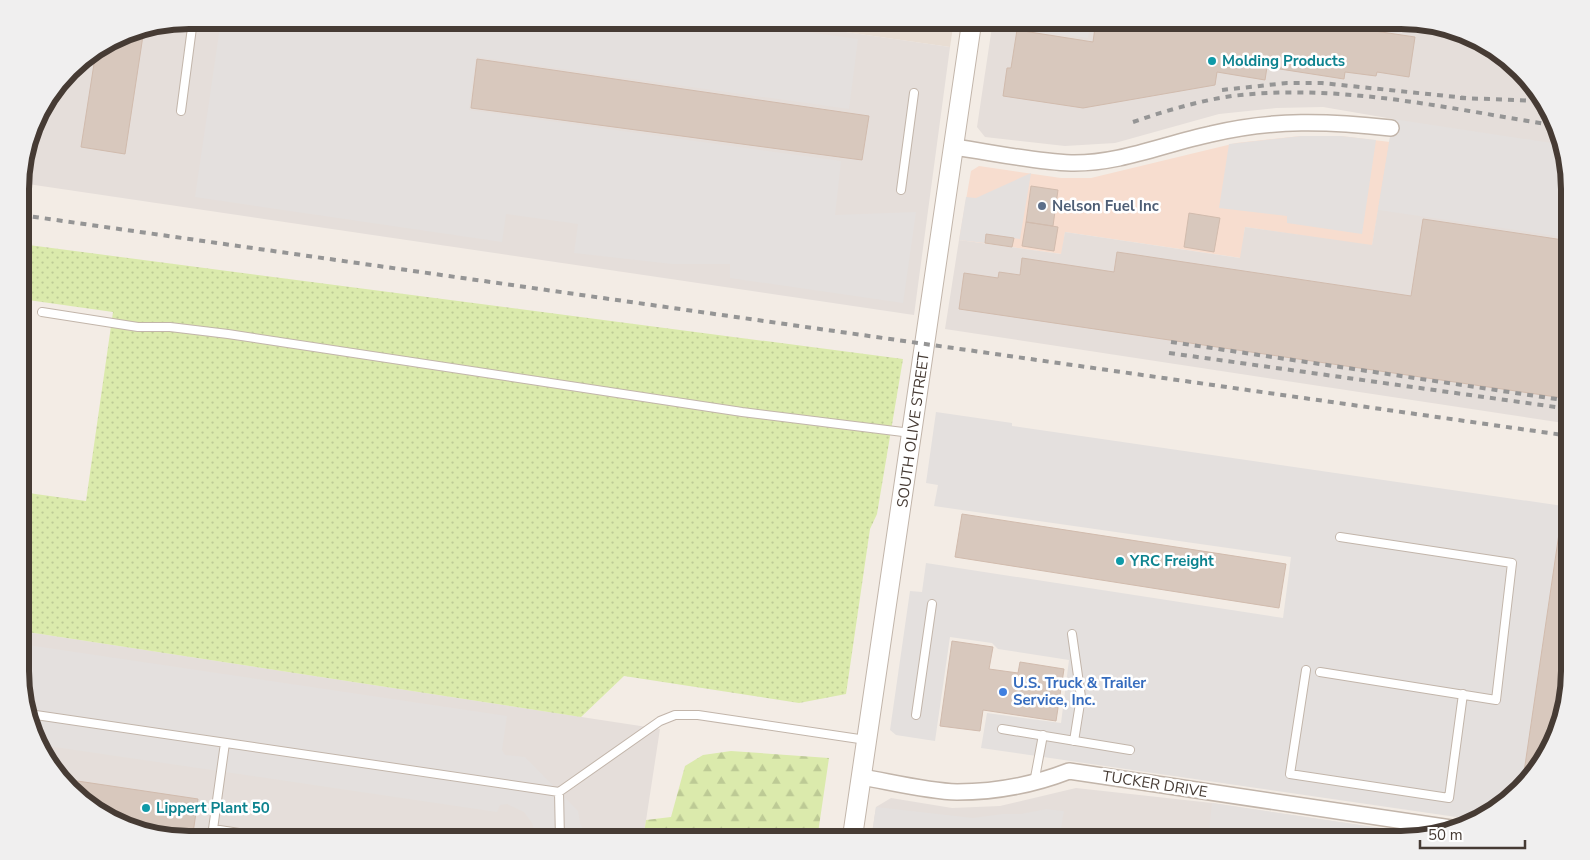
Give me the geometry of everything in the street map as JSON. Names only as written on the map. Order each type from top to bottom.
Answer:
[{"type":"street","name":"SOUTH OLIVE STREET","points":[[853,831],[971,29]]},
{"type":"street","points":[[954,147],[1070,163],[1145,153],[1188,139],[1228,130],[1302,121],[1391,128]]},
{"type":"street","name":"TUCKER DRIVE","points":[[862,777],[955,792],[997,790],[1034,783],[1069,771],[1439,826]]},
{"type":"lane","points":[[181,111],[192,29]]},
{"type":"lane","points":[[901,190],[914,94]]},
{"type":"lane","points":[[42,312],[138,327],[170,327],[228,334],[742,412],[913,433]]},
{"type":"lane","points":[[1320,672],[1496,700],[1512,564],[1340,536]]},
{"type":"lane","points":[[916,715],[932,604]]},
{"type":"lane","points":[[1072,634],[1081,697],[1074,740]]},
{"type":"lane","points":[[1306,670],[1290,774],[1449,798],[1463,694]]},
{"type":"lane","points":[[35,715],[559,792],[660,721],[676,715],[698,715],[867,740]]},
{"type":"lane","points":[[1002,729],[1130,750]]},
{"type":"lane","points":[[1034,783],[1043,736]]},
{"type":"lane","points":[[225,743],[213,829],[226,831]]},
{"type":"lane","points":[[559,792],[560,831]]},
{"type":"shaded area","points":[[220,29],[786,29],[858,39],[849,109],[476,57],[469,110],[841,161],[835,215],[916,212],[903,303],[730,278],[730,264],[672,264],[574,253],[578,224],[506,214],[502,242],[195,197]]},
{"type":"shaded area","points":[[825,29],[953,29],[950,47]]},
{"type":"shaded area","points":[[825,29],[950,47],[914,315],[29,184],[32,158],[45,118],[62,92],[83,69],[118,45],[148,34],[168,30]]},
{"type":"shaded area","points":[[992,29],[1401,29],[1422,30],[1442,34],[1472,45],[1507,69],[1521,83],[1545,118],[1556,148],[1560,168],[1561,189],[1561,423],[945,329],[959,240],[1061,254],[1065,232],[1240,258],[1245,227],[1372,245],[1393,119],[1323,107],[1276,108],[1219,114],[1115,143],[1065,146],[985,137],[977,127]]},
{"type":"shaded area","points":[[1022,29],[1090,29],[1088,38]]},
{"type":"shaded area","points":[[1393,119],[1555,143],[1560,168],[1561,237],[1378,210]]},
{"type":"shaded area","points":[[1301,136],[1341,136],[1390,142],[1372,246],[1245,227],[1241,258],[1065,232],[1062,254],[959,240],[971,171],[979,166],[1061,178],[1091,178],[1236,143]]},
{"type":"shaded area","points":[[1301,136],[1341,136],[1376,140],[1362,234],[1287,223],[1287,216],[1219,208],[1229,144]]},
{"type":"shaded area","points":[[1031,173],[1020,239],[986,234],[985,243],[959,240],[966,197],[976,198]]},
{"type":"shaded area","points":[[936,412],[1012,423],[1012,426],[1561,506],[1561,520],[1524,773],[1507,791],[1490,804],[1464,818],[981,748],[987,713],[1061,723],[1069,660],[998,649],[992,643],[950,637],[935,741],[896,735],[890,730],[910,591],[922,592],[926,563],[1283,618],[1291,557],[934,506],[938,485],[926,483]]},
{"type":"shaded area","points":[[29,632],[660,729],[644,831],[179,831],[158,828],[118,815],[92,798],[76,784],[50,751],[34,712],[30,692]]},
{"type":"shaded area","points":[[29,645],[507,716],[502,750],[505,755],[525,757],[578,811],[584,831],[534,831],[532,823],[524,812],[507,804],[500,805],[497,812],[48,746],[34,712],[30,692]]},
{"type":"shaded area","points":[[1076,788],[1212,803],[1400,831],[872,831],[876,807],[891,798],[952,808],[1000,806]]},
{"type":"shaded area","points":[[1212,803],[1400,831],[1209,831]]},
{"type":"shaded area","points":[[876,807],[973,818],[1021,814],[1047,809],[1064,811],[1061,831],[872,831]]},
{"type":"green space","points":[[29,245],[903,359],[877,514],[870,529],[846,694],[799,703],[624,676],[581,717],[29,632],[29,493],[86,501],[113,312],[29,300]]},
{"type":"green space","points":[[731,751],[829,758],[818,831],[644,831],[646,820],[671,817],[685,766],[703,755]]},
{"type":"building","name":"Molding Products","points":[[1095,29],[1361,29],[1415,37],[1409,77],[1377,72],[1376,76],[1345,72],[1344,79],[1267,67],[1265,80],[1217,72],[1215,85],[1083,108],[1003,96],[1007,68],[1011,68],[1017,30],[1093,42]]},
{"type":"building","points":[[143,35],[125,154],[81,147],[95,60],[118,45]]},
{"type":"building","points":[[477,59],[869,116],[862,160],[471,108]]},
{"type":"building","name":"Nelson Fuel Inc","points":[[1031,186],[1058,190],[1053,226],[1026,222]]},
{"type":"building","points":[[1189,213],[1220,218],[1214,252],[1184,247]]},
{"type":"building","points":[[1423,219],[1561,240],[1561,398],[959,309],[964,273],[998,278],[999,272],[1020,275],[1022,258],[1114,272],[1117,252],[1411,296]]},
{"type":"building","points":[[1026,222],[1058,227],[1054,251],[1022,246]]},
{"type":"building","points":[[986,234],[1014,238],[1012,247],[985,243]]},
{"type":"building","name":"YRC Freight","points":[[962,514],[1286,564],[1279,608],[955,557]]},
{"type":"building","points":[[1561,520],[1560,692],[1553,722],[1545,742],[1524,773]]},
{"type":"building","name":"U.S. Truck & Trailer Service, Inc.","points":[[952,641],[993,647],[989,669],[1018,673],[1020,662],[1064,669],[1056,721],[983,710],[980,731],[940,726]]},
{"type":"building","name":"Lippert Plant 50","points":[[73,780],[198,799],[193,831],[158,828],[138,823],[109,810]]},
{"type":"railway","points":[[1222,90],[1287,83],[1322,83],[1466,98]]},
{"type":"railway","points":[[1133,122],[1182,107],[1232,96],[1312,93],[1392,99],[1548,124]]},
{"type":"railway","points":[[1460,98],[1534,101]]},
{"type":"railway","points":[[29,216],[1561,435]]},
{"type":"railway","points":[[1171,342],[1561,400]]},
{"type":"railway","points":[[1169,353],[1561,408]]},
{"type":"place","name":"Molding Products","points":[[1212,61]]},
{"type":"place","name":"Nelson Fuel Inc","points":[[1042,206]]},
{"type":"place","name":"YRC Freight","points":[[1120,561]]},
{"type":"place","name":"U.S. Truck & Trailer Service, Inc.","points":[[1003,692]]},
{"type":"place","name":"Lippert Plant 50","points":[[146,808]]}]
